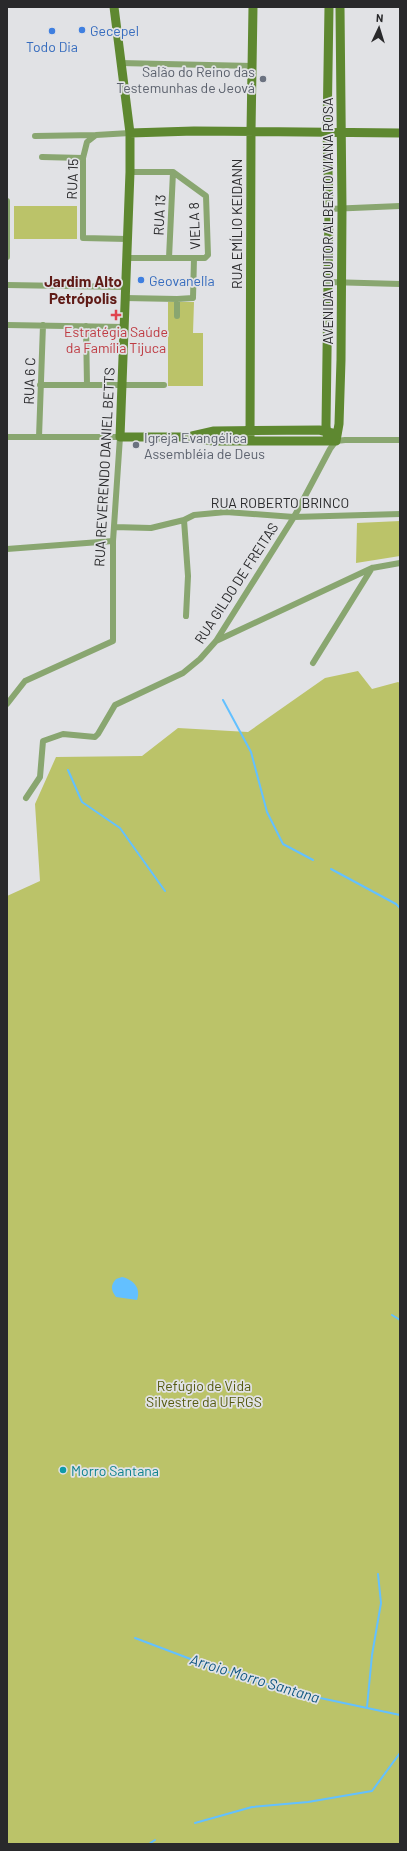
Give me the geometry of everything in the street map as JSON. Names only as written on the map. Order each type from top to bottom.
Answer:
[{"type":"street","name":"RUA REVERENDO DANIEL BETTS","points":[[8,702],[25,681],[113,641],[113,541],[120,437],[130,172],[130,133],[114,7]]},
{"type":"street","name":"RUA EMÍLIO KEIDANN","points":[[250,440],[253,7]]},
{"type":"street","name":"AVENIDA DOUTOR ALBERTO VIANA ROSA","points":[[329,7],[327,132],[329,209],[327,360],[334,439]]},
{"type":"street","name":"AVENIDA DOUTOR ALBERTO VIANA ROSA","points":[[334,439],[341,360],[340,282],[342,209],[340,7]]},
{"type":"street","points":[[120,63],[253,66]]},
{"type":"street","points":[[35,136],[251,131],[400,133]]},
{"type":"street","name":"RUA 15","points":[[96,134],[87,142],[83,158],[83,238],[127,239]]},
{"type":"street","points":[[42,157],[83,158]]},
{"type":"street","points":[[130,172],[173,172]]},
{"type":"street","name":"VIELA 8","points":[[127,258],[205,258],[208,255],[207,198],[173,172]]},
{"type":"street","name":"RUA 13","points":[[169,258],[173,172]]},
{"type":"street","points":[[7,201],[7,257]]},
{"type":"street","points":[[329,209],[400,206]]},
{"type":"street","points":[[125,298],[193,298],[194,258]]},
{"type":"street","points":[[328,282],[400,284]]},
{"type":"street","points":[[7,285],[126,287]]},
{"type":"street","points":[[177,299],[177,316]]},
{"type":"street","points":[[7,325],[124,327]]},
{"type":"street","name":"RUA 6 C","points":[[40,437],[40,385],[43,325]]},
{"type":"street","points":[[86,326],[87,385]]},
{"type":"street","points":[[327,360],[341,360]]},
{"type":"street","points":[[40,385],[164,385]]},
{"type":"street","points":[[186,437],[214,431],[250,431],[334,439]]},
{"type":"street","points":[[7,437],[186,437],[213,441],[334,439],[400,440]]},
{"type":"street","name":"RUA GILDO DE FREITAS","points":[[26,798],[40,777],[44,741],[63,734],[95,737],[115,705],[183,674],[200,659],[216,641],[294,517],[334,439]]},
{"type":"street","name":"RUA ROBERTO BRINCO","points":[[114,527],[151,528],[184,520],[194,515],[226,512],[294,517],[400,514]]},
{"type":"street","points":[[184,520],[188,576],[186,616]]},
{"type":"street","points":[[7,548],[113,541]]},
{"type":"street","points":[[216,641],[372,568],[400,563]]},
{"type":"street","points":[[313,663],[372,568]]},
{"type":"green space","points":[[14,206],[77,206],[77,239],[14,239]]},
{"type":"green space","points":[[168,302],[194,302],[193,333],[203,333],[203,386],[168,386]]},
{"type":"green space","points":[[400,521],[400,556],[356,563],[357,523]]},
{"type":"green space","name":"Refúgio de Vida Silvestre da UFRGS","points":[[358,671],[372,689],[398,682],[400,683],[400,1844],[7,1844],[7,896],[40,881],[35,804],[56,757],[142,756],[178,728],[248,732],[325,678]]},
{"type":"water","points":[[122,1277],[130,1280],[136,1285],[138,1292],[137,1300],[116,1297],[114,1295],[112,1290],[113,1284],[116,1279]]},
{"type":"waterway","points":[[223,700],[251,752],[267,812],[283,844],[313,860]]},
{"type":"waterway","points":[[68,770],[82,802],[120,828],[165,891]]},
{"type":"waterway","points":[[331,869],[396,904],[400,908]]},
{"type":"waterway","points":[[392,1315],[400,1320]]},
{"type":"waterway","points":[[367,1707],[372,1655],[381,1603],[378,1574]]},
{"type":"waterway","name":"Arroio Morro Santana","points":[[135,1638],[209,1666],[292,1692],[400,1715]]},
{"type":"waterway","points":[[195,1823],[252,1807],[308,1802],[372,1791],[400,1753]]},
{"type":"waterway","points":[[149,1844],[155,1840]]},
{"type":"place","name":"Gecepel","points":[[82,30]]},
{"type":"place","name":"Todo Dia","points":[[52,31]]},
{"type":"place","name":"Salão do Reino das Testemunhas de Jeová","points":[[263,79]]},
{"type":"place","name":"Geovanella","points":[[141,280]]},
{"type":"place","name":"Estratégia Saúde da Família Tijuca","points":[[116,315]]},
{"type":"place","name":"Igreja Evangélica Assembléia de Deus","points":[[136,445]]},
{"type":"place","name":"Morro Santana","points":[[63,1470]]},
{"type":"district","name":"Jardim Alto Petrópolis","points":[[83,290]]}]
